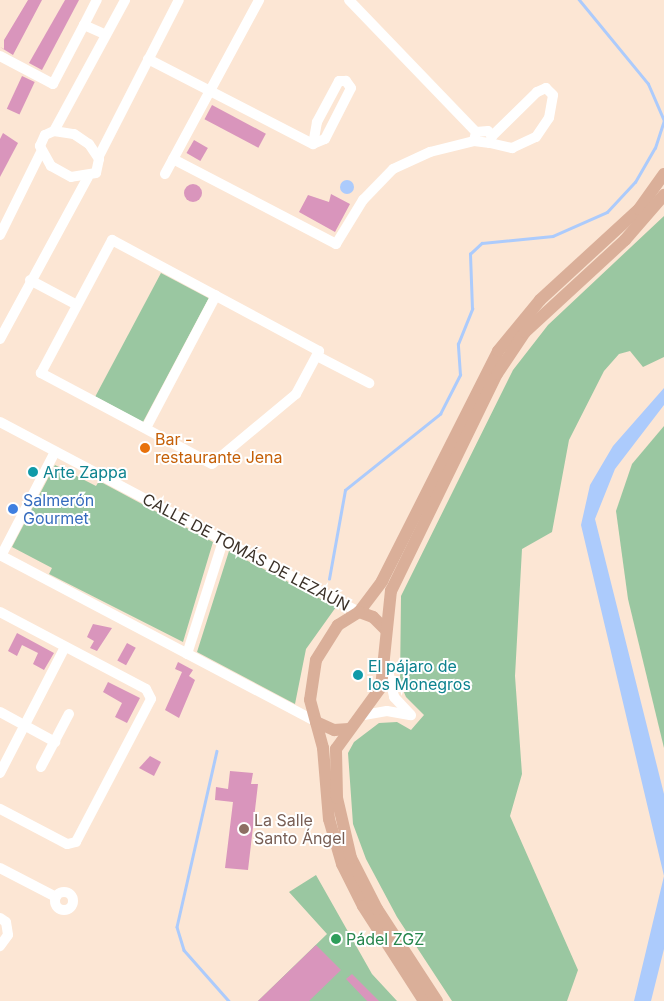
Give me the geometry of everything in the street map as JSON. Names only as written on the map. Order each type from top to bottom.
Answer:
[{"type":"main road","points":[[424,1001],[362,906],[342,864],[329,819],[323,748],[315,722],[310,688],[316,660],[333,630],[359,612],[382,581],[498,351],[540,300],[639,209],[664,174]]},
{"type":"main road","points":[[437,1001],[377,909],[348,847],[335,769],[337,746],[349,729],[364,715],[381,687],[386,666],[385,629],[397,575],[510,353],[543,313],[625,240],[664,195]]},
{"type":"main road","points":[[359,612],[373,617],[385,629]]},
{"type":"main road","points":[[315,722],[349,729]]},
{"type":"street","points":[[0,56],[53,84],[97,0]]},
{"type":"street","points":[[0,235],[41,152],[43,138],[54,132],[125,0]]},
{"type":"street","points":[[0,338],[88,177],[98,170],[98,156],[179,0]]},
{"type":"street","points":[[165,174],[259,0]]},
{"type":"street","points":[[349,0],[475,137]]},
{"type":"street","points":[[84,24],[106,35]]},
{"type":"street","points":[[148,59],[313,144]]},
{"type":"street","points":[[346,80],[351,88],[337,116],[325,139],[313,144],[317,122],[339,82],[346,80]]},
{"type":"street","points":[[172,159],[336,244],[362,200],[394,169],[430,152],[475,137],[491,139],[512,148],[536,137],[549,118],[553,95],[546,88],[537,92],[491,139]]},
{"type":"street","points":[[54,132],[80,136],[98,156]]},
{"type":"street","points":[[41,152],[60,173],[88,177]]},
{"type":"street","points":[[112,240],[216,295],[319,351],[296,394],[212,464],[146,428],[39,377],[112,240]]},
{"type":"street","points":[[30,280],[77,306]]},
{"type":"street","points":[[146,428],[216,295]]},
{"type":"street","points":[[317,356],[369,383]]},
{"type":"street","name":"CALLE DE TOMÁS DE LEZAÚN","points":[[0,422],[359,612]]},
{"type":"street","points":[[55,452],[0,556],[315,722]]},
{"type":"street","points":[[187,654],[223,541]]},
{"type":"street","points":[[0,612],[146,689],[150,703],[76,842],[67,844],[0,809]]},
{"type":"street","points":[[0,773],[65,647]]},
{"type":"street","points":[[364,715],[387,711],[411,715],[394,697],[386,666]]},
{"type":"street","points":[[0,712],[55,742]]},
{"type":"street","points":[[41,767],[69,714]]},
{"type":"street","points":[[0,868],[56,897]]},
{"type":"street","points":[[0,918],[6,922],[8,935],[0,946]]},
{"type":"green space","points":[[664,216],[664,357],[643,367],[630,351],[619,354],[604,371],[569,440],[552,532],[522,549],[515,676],[522,774],[510,816],[578,970],[567,1001],[452,1001],[397,917],[366,859],[353,824],[348,753],[354,742],[379,723],[397,722],[411,730],[424,715],[406,697],[400,683],[401,596],[513,370],[548,325]]},
{"type":"green space","points":[[161,273],[209,298],[143,422],[95,397]]},
{"type":"green space","points":[[664,426],[664,748],[628,599],[616,511],[632,464]]},
{"type":"green space","points":[[55,465],[96,486],[99,481],[213,542],[183,642],[49,574],[52,568],[12,547]]},
{"type":"green space","points":[[229,551],[336,607],[306,649],[295,704],[197,652]]},
{"type":"green space","name":"Pádel ZGZ","points":[[316,875],[372,974],[397,1001],[258,1001],[327,934],[289,892]]},
{"type":"water","points":[[347,180],[352,182],[354,187],[352,192],[347,194],[342,192],[340,187],[342,182]]},
{"type":"water","points":[[664,388],[664,405],[615,469],[595,519],[664,794],[664,876],[581,525],[590,485],[613,446]]},
{"type":"water","points":[[664,876],[664,949],[651,1001],[634,1001]]},
{"type":"building","points":[[28,0],[42,0],[13,55],[0,47],[4,49],[4,40]]},
{"type":"building","points":[[65,0],[79,0],[42,70],[29,63]]},
{"type":"building","points":[[22,76],[35,82],[19,115],[7,109]]},
{"type":"building","points":[[212,105],[266,134],[258,148],[204,119]]},
{"type":"building","points":[[3,133],[18,143],[0,177],[0,139]]},
{"type":"building","points":[[194,140],[208,148],[200,161],[186,153]]},
{"type":"building","points":[[193,184],[199,187],[202,193],[199,199],[193,202],[187,199],[184,193],[187,187]]},
{"type":"building","points":[[331,194],[350,204],[335,232],[299,212],[308,195],[329,202]]},
{"type":"building","points":[[93,624],[112,628],[97,651],[90,648],[94,641],[87,637]]},
{"type":"building","points":[[17,633],[54,653],[44,670],[33,664],[38,653],[22,645],[17,656],[8,651]]},
{"type":"building","points":[[127,643],[136,648],[126,665],[117,660]]},
{"type":"building","points":[[178,662],[193,670],[189,676],[195,680],[179,718],[165,710],[182,672],[175,669]]},
{"type":"building","points":[[108,682],[140,698],[127,723],[115,717],[122,703],[103,692]]},
{"type":"building","points":[[150,756],[161,762],[154,776],[139,768]]},
{"type":"building","points":[[230,771],[253,773],[251,784],[258,784],[248,870],[225,868],[233,802],[215,800],[216,787],[228,789]]},
{"type":"building","points":[[316,945],[341,970],[309,1001],[258,1001]]},
{"type":"building","points":[[352,974],[379,1001],[367,1001],[346,979]]},
{"type":"waterway","points":[[329,579],[345,490],[440,414],[460,375],[458,344],[472,309],[470,254],[482,243],[553,236],[607,212],[635,182],[655,148],[664,121],[648,84],[579,0]]},
{"type":"waterway","points":[[217,751],[177,927],[184,950],[229,1001]]},
{"type":"place","name":"Bar - restaurante Jena","points":[[145,448]]},
{"type":"place","name":"Arte Zappa","points":[[33,472]]},
{"type":"place","name":"Salmerón Gourmet","points":[[13,509]]},
{"type":"place","name":"El pájaro de los Monegros","points":[[358,675]]},
{"type":"place","name":"La Salle Santo Ángel","points":[[244,829]]},
{"type":"place","name":"Pádel ZGZ","points":[[336,939]]}]
